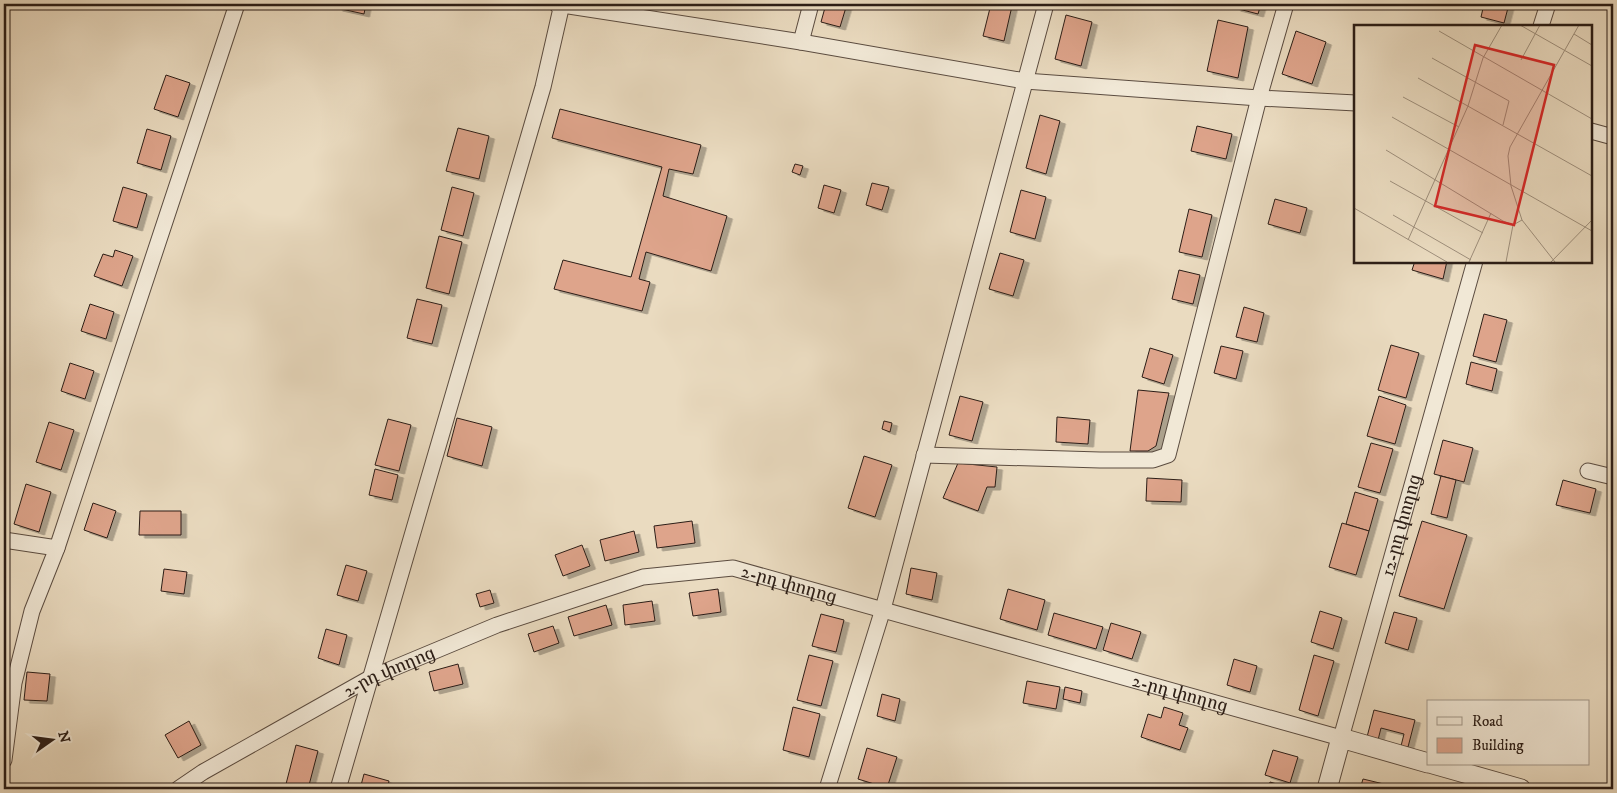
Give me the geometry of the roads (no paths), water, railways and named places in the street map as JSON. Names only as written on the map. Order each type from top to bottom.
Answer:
[{"type":"street","points":[[4,760],[14,683],[32,611],[57,548],[237,4]]},
{"type":"street","points":[[338,789],[543,87],[560,4],[801,42],[1025,82],[1354,103]]},
{"type":"street","points":[[801,42],[811,4]]},
{"type":"street","points":[[827,789],[883,609],[1046,4]]},
{"type":"street","points":[[924,455],[1100,460],[1153,460],[1168,455],[1259,98],[1286,4]]},
{"type":"street","points":[[1541,25],[1548,4]]},
{"type":"street","points":[[1592,130],[1613,137]]},
{"type":"street","name":"12-րդ փողոց","points":[[1327,789],[1475,262]]},
{"type":"street","points":[[1588,471],[1613,477]]},
{"type":"street","points":[[4,540],[57,548]]},
{"type":"street","name":"2-րդ փողոց","points":[[178,789],[203,772],[370,678],[497,625],[643,577],[733,568],[1427,763]]},
{"type":"street","points":[[1440,766],[1521,789]]}]
